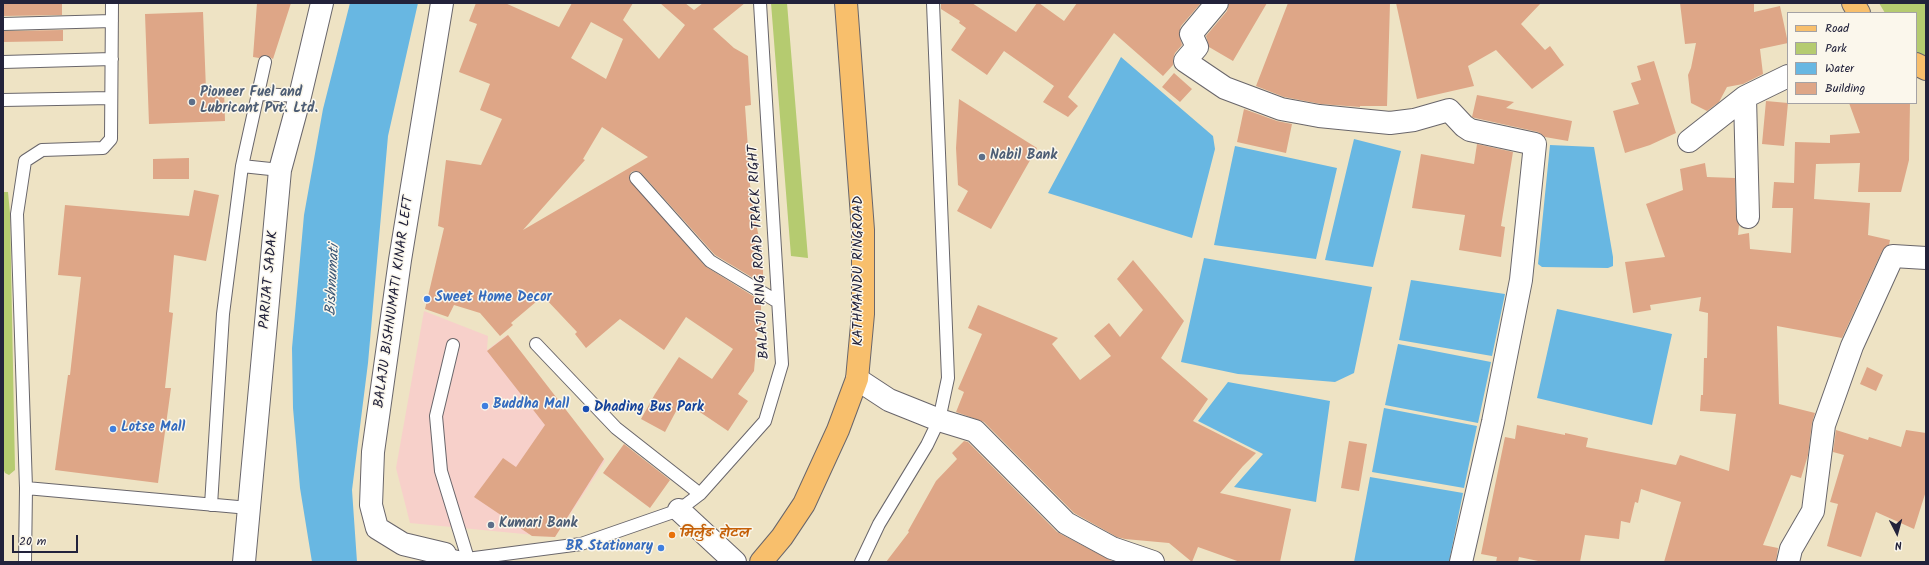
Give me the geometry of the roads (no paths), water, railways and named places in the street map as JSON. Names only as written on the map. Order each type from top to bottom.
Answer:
[{"type":"main road","name":"KATHMANDU RINGROAD","points":[[761,562],[782,537],[804,504],[838,430],[857,379],[863,314],[863,230],[846,3]]},
{"type":"main road","points":[[1854,3],[1858,12]]},
{"type":"main road","points":[[1917,64],[1926,69]]},
{"type":"street","name":"PARIJAT SADAK","points":[[244,562],[280,170],[300,96],[322,3]]},
{"type":"street","name":"BALAJU BISHNUMATI KINAR LEFT","points":[[442,3],[400,260],[373,452],[371,505],[377,528],[403,544],[445,554]]},
{"type":"street","points":[[1218,3],[1191,34],[1197,47],[1185,61],[1225,88],[1281,109],[1343,118],[1390,122],[1414,120],[1449,110],[1464,126],[1474,132],[1535,144],[1521,280],[1493,422],[1461,562]]},
{"type":"street","points":[[1689,141],[1744,97],[1787,76]]},
{"type":"street","points":[[1744,97],[1748,217]]},
{"type":"street","points":[[1788,562],[1791,549],[1813,511],[1824,425],[1852,346],[1886,270],[1893,256],[1926,258]]},
{"type":"street","points":[[857,379],[889,400],[939,420],[975,431],[1066,523],[1112,548],[1153,562]]},
{"type":"street","points":[[679,510],[735,562]]},
{"type":"lane","points":[[25,562],[26,488],[17,214],[25,161],[42,150],[102,148],[111,139],[112,3]]},
{"type":"lane","name":"BALAJU RING ROAD TRACK RIGHT","points":[[445,554],[468,560],[581,544],[679,510],[700,494],[765,421],[782,364],[760,3]]},
{"type":"lane","points":[[861,562],[879,524],[927,445],[939,420],[948,378],[933,3]]},
{"type":"lane","points":[[3,24],[112,21]]},
{"type":"lane","points":[[3,62],[112,60]]},
{"type":"lane","points":[[211,504],[223,314],[242,166],[264,62]]},
{"type":"lane","points":[[258,94],[300,96]]},
{"type":"lane","points":[[3,100],[111,98]]},
{"type":"lane","points":[[242,166],[280,170]]},
{"type":"lane","points":[[636,178],[710,261],[778,302]]},
{"type":"lane","points":[[536,344],[616,428],[700,494]]},
{"type":"lane","points":[[452,345],[436,416],[441,471],[468,560]]},
{"type":"lane","points":[[26,488],[248,508]]},
{"type":"water","name":"Bishnumati","points":[[350,3],[418,3],[388,136],[368,363],[352,490],[357,562],[312,562],[300,488],[293,408],[292,348],[304,215],[323,109]]},
{"type":"water","points":[[1121,57],[1213,136],[1215,149],[1192,238],[1048,193]]},
{"type":"water","points":[[1354,139],[1401,151],[1373,267],[1325,260]]},
{"type":"water","points":[[1550,145],[1594,147],[1613,257],[1613,266],[1608,268],[1542,267],[1538,264]]},
{"type":"water","points":[[1235,146],[1337,168],[1316,259],[1214,245]]},
{"type":"water","points":[[1204,258],[1372,287],[1354,373],[1335,382],[1238,374],[1181,362]]},
{"type":"water","points":[[1411,280],[1505,294],[1492,356],[1399,340]]},
{"type":"water","points":[[1557,309],[1672,334],[1652,425],[1537,398]]},
{"type":"water","points":[[1398,344],[1491,362],[1478,423],[1385,405]]},
{"type":"water","points":[[1228,382],[1330,401],[1316,502],[1234,487],[1263,454],[1198,421]]},
{"type":"water","points":[[1384,408],[1477,426],[1464,488],[1372,472]]},
{"type":"water","points":[[1370,477],[1463,493],[1449,562],[1354,562]]},
{"type":"place","name":"Pioneer Fuel and Lubricant Pvt. Ltd.","points":[[192,102]]},
{"type":"place","name":"Nabil Bank","points":[[982,157]]},
{"type":"place","name":"Sweet Home Decor","points":[[427,299]]},
{"type":"place","name":"Buddha Mall","points":[[485,406]]},
{"type":"place","name":"Dhading Bus Park","points":[[586,409]]},
{"type":"place","name":"Lotse Mall","points":[[113,429]]},
{"type":"place","name":"Kumari Bank","points":[[491,525]]},
{"type":"place","name":"मिर्लुङ होटल","points":[[672,535]]},
{"type":"place","name":"BR Stationary","points":[[661,548]]}]
